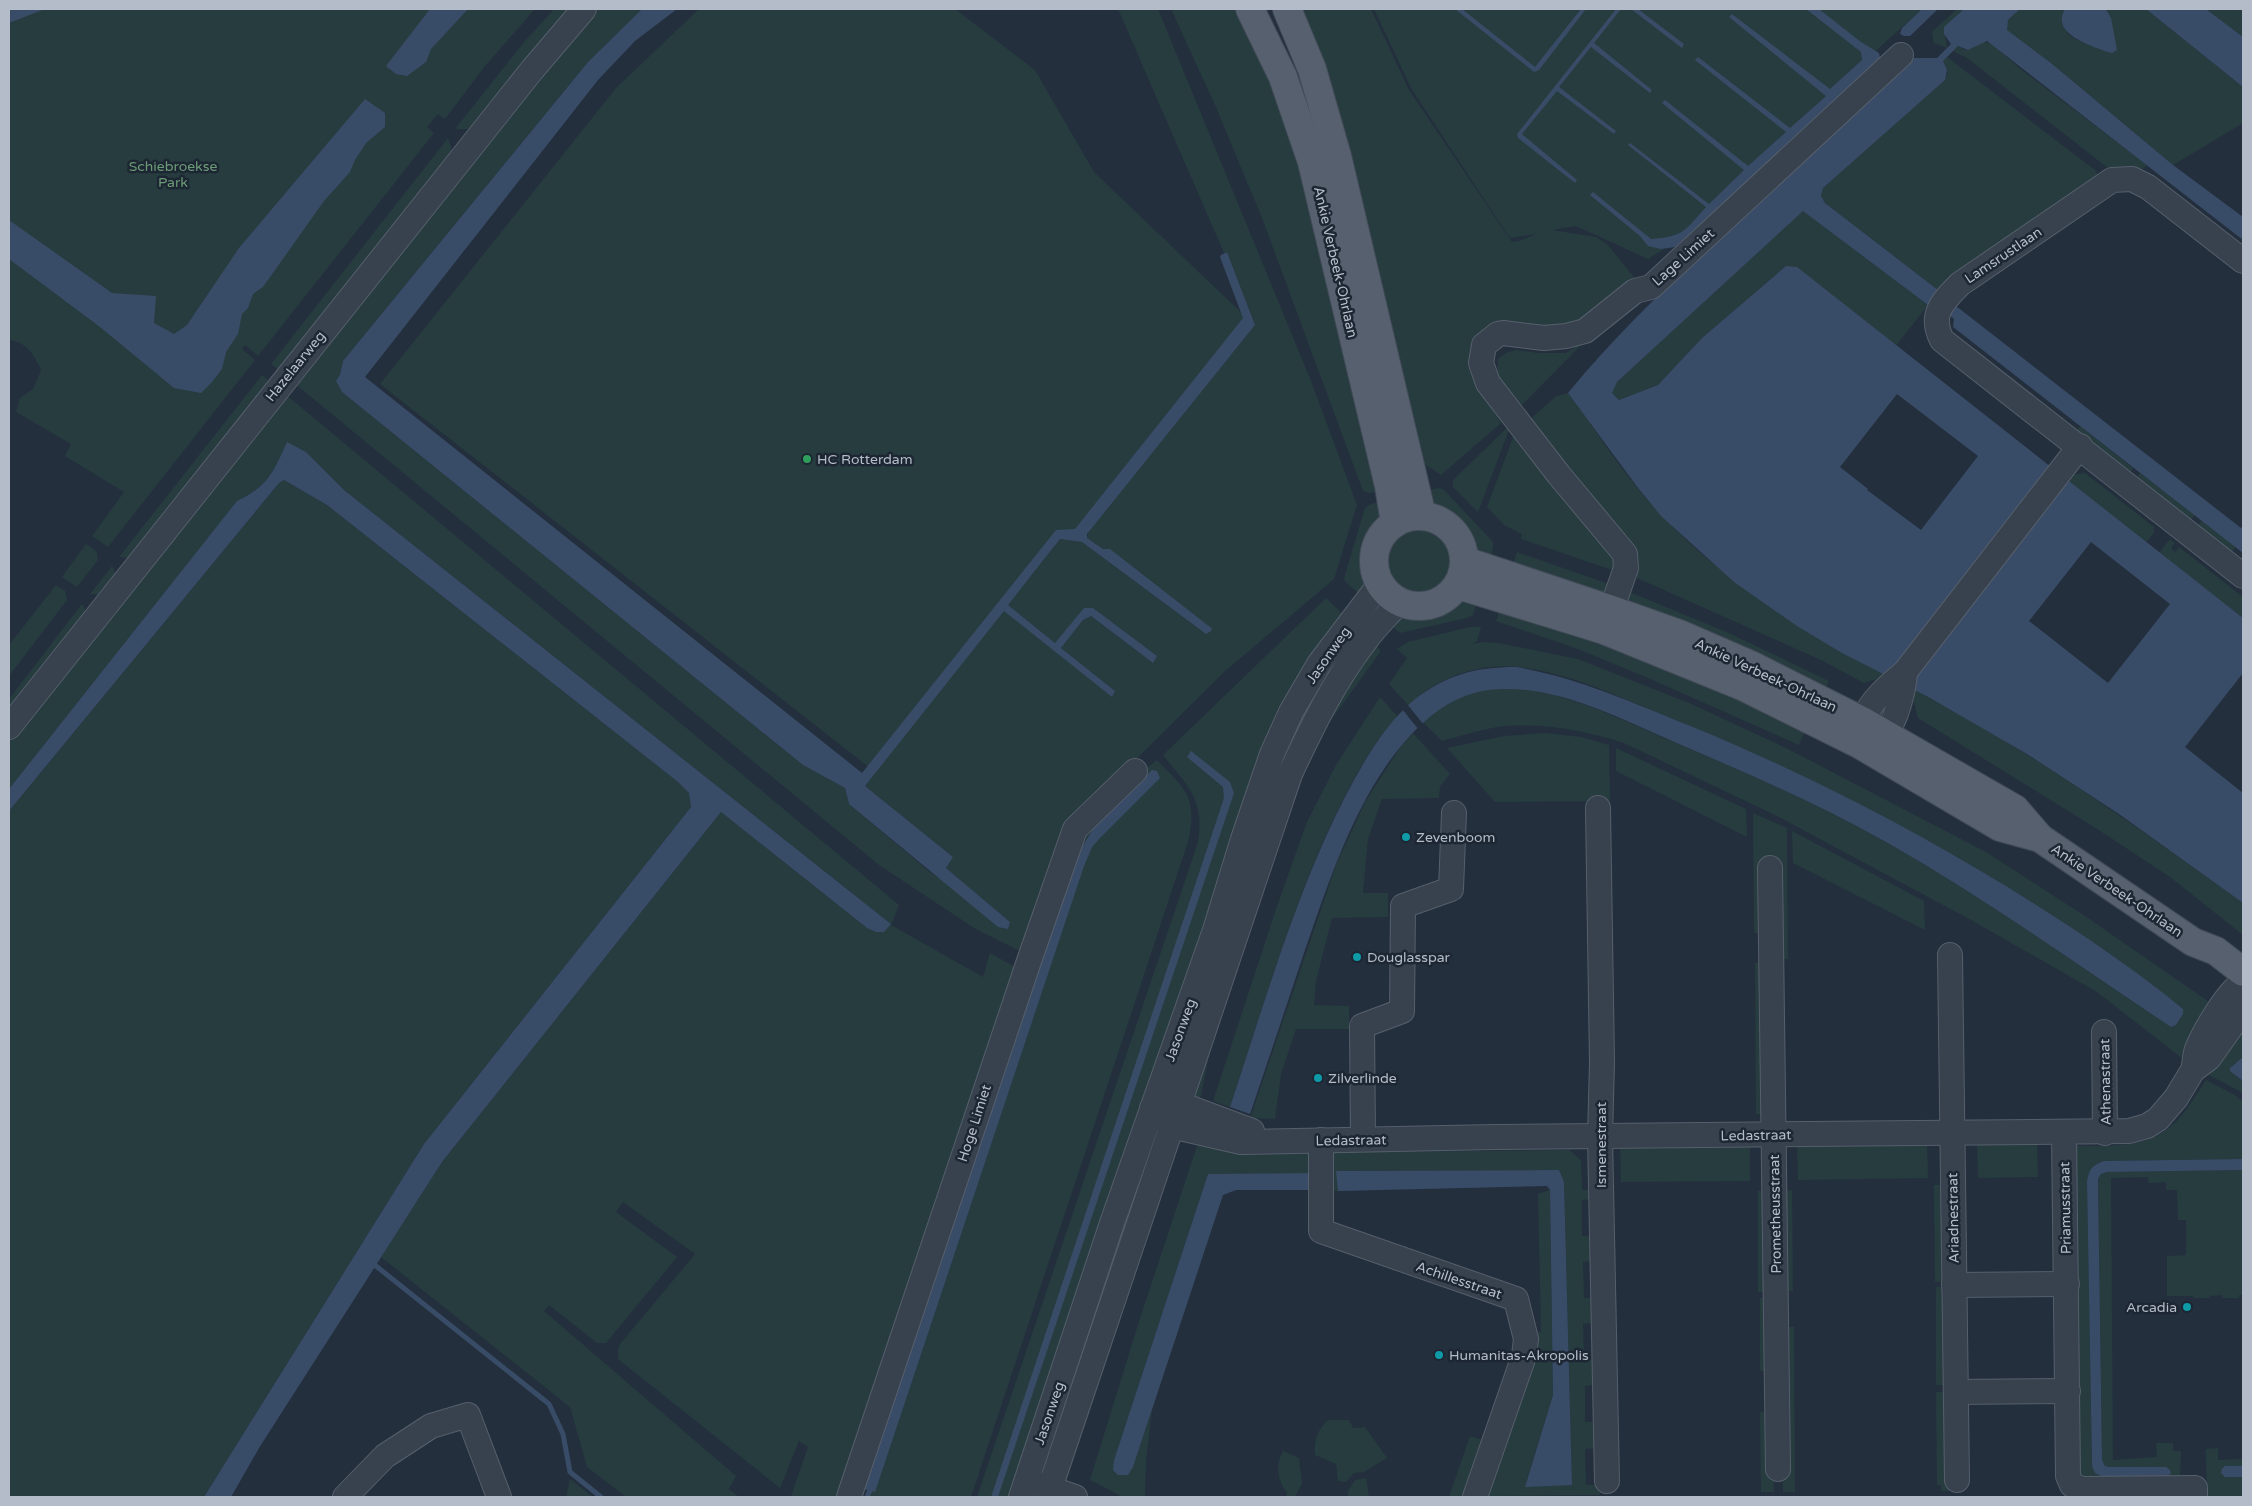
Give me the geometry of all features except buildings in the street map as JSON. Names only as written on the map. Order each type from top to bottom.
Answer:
[{"type":"main road","name":"Ankie Verbeek-Ohrlaan","points":[[1250,9],[1283,77],[1312,162],[1390,486],[1396,523]]},
{"type":"main road","name":"Ankie Verbeek-Ohrlaan","points":[[1287,9],[1312,69],[1337,156],[1422,516]]},
{"type":"main road","points":[[1422,516],[1438,520],[1452,530],[1461,544],[1462,573],[1444,600],[1431,605],[1417,607],[1390,593],[1374,566],[1376,549],[1383,534],[1396,523],[1408,518],[1422,516]]},
{"type":"main road","name":"Ankie Verbeek-Ohrlaan","points":[[1462,573],[1608,620],[1742,686],[1869,733],[2000,827],[2040,838],[2193,942],[2216,951],[2242,988]]},
{"type":"street","name":"Hazelaarweg","points":[[9,727],[532,70],[584,9]]},
{"type":"street","name":"Lage Limiet","points":[[1608,620],[1626,568],[1624,554],[1559,475],[1488,383],[1481,363],[1484,345],[1498,334],[1503,333],[1544,338],[1585,331],[1635,291],[1651,287],[1901,55]]},
{"type":"street","name":"Lamsrustlaan","points":[[2243,261],[2148,187],[2132,179],[2112,180],[2027,240],[1960,284],[1942,305],[1936,328],[1942,340],[2080,446],[2243,576]]},
{"type":"street","points":[[1869,733],[1896,712],[1904,690],[1905,672],[2080,446]]},
{"type":"street","name":"Jasonweg","points":[[1048,1493],[1171,1126],[1177,1103],[1290,774],[1318,713],[1345,668],[1366,638],[1390,593]]},
{"type":"street","name":"Jasonweg","points":[[1024,1489],[1152,1108],[1215,930],[1243,839],[1276,745],[1291,712],[1319,664],[1390,593]]},
{"type":"street","name":"Hoge Limiet","points":[[849,1497],[1075,829],[1135,771]]},
{"type":"street","name":"Ismenestraat","points":[[1598,808],[1602,1063],[1600,1137],[1607,1481]]},
{"type":"street","points":[[1363,1140],[1362,1026],[1402,1011],[1403,906],[1451,889],[1454,813]]},
{"type":"street","name":"Prometheusstraat","points":[[1770,868],[1778,1469]]},
{"type":"street","name":"Ariadnestraat","points":[[1950,955],[1957,1480]]},
{"type":"street","name":"Ledastraat","points":[[1171,1126],[1241,1142],[1952,1133],[2105,1133],[2129,1131],[2147,1126],[2158,1120],[2176,1098],[2193,1070],[2196,1050],[2221,1006],[2242,988]]},
{"type":"street","name":"Athenastraat","points":[[2104,1032],[2105,1133]]},
{"type":"street","points":[[1152,1108],[1177,1103]]},
{"type":"street","name":"Ledastraat","points":[[1177,1103],[1248,1130],[1290,1140]]},
{"type":"street","points":[[1152,1108],[1171,1126]]},
{"type":"street","name":"Priamusstraat","points":[[2064,1133],[2068,1476],[2072,1485],[2082,1489],[2195,1493]]},
{"type":"street","name":"Achillesstraat","points":[[1321,1140],[1321,1231],[1516,1299],[1526,1339],[1524,1356],[1475,1497]]},
{"type":"street","points":[[1954,1285],[2067,1284]]},
{"type":"street","points":[[1956,1392],[2068,1391]]},
{"type":"street","points":[[346,1497],[385,1456],[431,1426],[468,1415],[499,1497]]},
{"type":"street","points":[[1024,1489],[1075,1497]]},
{"type":"green space","name":"Schiebroekse Park","points":[[9,9],[535,9],[485,66],[445,119],[438,114],[427,127],[434,133],[258,356],[245,345],[242,349],[255,360],[108,547],[92,536],[124,492],[65,456],[71,444],[16,412],[20,398],[33,389],[41,370],[25,346],[9,340]]},
{"type":"green space","points":[[554,9],[575,9],[472,129],[455,129],[525,41]]},
{"type":"green space","name":"HC Rotterdam","points":[[593,9],[642,9],[588,62],[343,361],[340,375],[342,392],[803,765],[845,788],[849,804],[931,873],[1010,922],[946,868],[953,857],[865,786],[875,772],[380,384],[616,88],[699,9],[955,9],[1035,70],[1094,172],[1249,320],[1078,535],[1059,537],[1026,582],[1060,539],[1082,542],[1206,634],[1087,538],[1089,530],[1255,325],[1227,252],[1224,253],[1118,9],[1158,9],[1311,381],[1357,505],[1334,579],[1223,673],[1061,834],[1026,949],[1018,950],[974,928],[879,865],[293,382]],"holes":[[[1008,605],[1055,643],[1093,608],[1153,663],[1091,616],[1083,620],[1061,648],[1115,691],[1112,697]]]},
{"type":"green space","points":[[1171,9],[1244,9],[1282,90],[1385,490],[1369,493],[1363,491],[1262,218],[1215,105]]},
{"type":"green space","points":[[1292,9],[1371,9],[1409,90],[1512,242],[1536,234],[1510,238],[1412,90],[1374,9],[1922,9],[1744,170],[1674,243],[1648,259],[1576,226],[1552,230],[1596,237],[1607,244],[1634,277],[1587,322],[1494,332],[1483,395],[1501,423],[1441,475],[1417,459]]},
{"type":"green space","points":[[1957,9],[1964,9],[1944,28],[1947,48],[1934,43],[1932,32]]},
{"type":"green space","points":[[2020,9],[2065,9],[2063,12],[2068,34],[2077,40],[2108,52],[2111,18],[2106,9],[2146,9],[2243,87],[2243,123],[2173,165],[2051,63],[2006,30],[2008,20]]},
{"type":"green space","points":[[2206,9],[2243,9],[2243,37]]},
{"type":"green space","points":[[1982,42],[1991,43],[2018,67],[2147,165],[2136,176],[2113,172],[1967,58],[1953,51],[1958,46],[1965,50],[1973,48]]},
{"type":"green space","points":[[1947,57],[2095,170],[2100,178],[1938,290],[1825,203],[1821,196],[1823,188],[1942,82],[1948,73],[1943,61]]},
{"type":"green space","points":[[448,138],[452,155],[282,373],[271,364]]},
{"type":"green space","points":[[1803,210],[1928,305],[1895,347],[1797,268],[1786,266],[1702,338],[1658,385],[1619,400],[1612,393],[1617,382]]},
{"type":"green space","points":[[1587,339],[1518,409],[1497,377],[1498,359],[1506,353],[1516,350],[1539,353],[1566,353]]},
{"type":"green space","points":[[262,375],[273,385],[131,558],[119,557]]},
{"type":"green space","points":[[284,393],[899,905],[891,925],[983,977],[990,953],[1015,969],[838,1497],[791,1496],[808,1447],[799,1441],[780,1488],[618,1359],[620,1344],[695,1254],[623,1202],[616,1212],[677,1257],[606,1343],[597,1343],[549,1305],[544,1311],[736,1476],[729,1489],[739,1497],[626,1497],[587,1467],[570,1407],[381,1257],[442,1162],[721,812],[867,928],[891,924],[344,490],[306,452],[287,443],[278,463],[268,478],[255,490],[237,502],[9,789],[9,738]]},
{"type":"green space","points":[[1568,393],[1636,487],[1662,516],[1712,563],[1794,623],[1883,674],[1880,678],[1864,683],[1821,660],[1637,578],[1635,564],[1525,424],[1555,397]]},
{"type":"green space","points":[[1510,425],[1512,428],[1509,430],[1478,512],[1453,487],[1453,480]]},
{"type":"green space","points":[[2080,426],[2133,468],[2128,475],[2075,433]]},
{"type":"green space","points":[[1514,435],[1613,552],[1618,572],[1521,539],[1522,534],[1504,525],[1487,507]]},
{"type":"green space","points":[[2085,473],[2154,527],[2154,533],[2146,542],[2067,481],[2072,475]]},
{"type":"green space","points":[[2140,473],[2195,515],[2189,522],[2135,481]]},
{"type":"green space","points":[[284,480],[327,505],[678,782],[689,793],[691,807],[424,1144],[204,1497],[9,1497],[9,811],[279,483]]},
{"type":"green space","points":[[1439,488],[1443,489],[1493,542],[1489,563],[1469,548],[1458,527],[1430,506],[1421,492]]},
{"type":"green space","points":[[1386,500],[1382,525],[1377,530],[1370,545],[1368,559],[1369,580],[1362,597],[1344,578],[1365,508],[1371,504]]},
{"type":"green space","points":[[2202,521],[2236,547],[2228,556],[2196,527]]},
{"type":"green space","points":[[1413,530],[1425,530],[1441,539],[1448,549],[1450,561],[1448,573],[1441,583],[1425,592],[1413,592],[1402,587],[1393,578],[1388,567],[1388,555],[1393,544],[1402,535]]},
{"type":"green space","points":[[2170,539],[2175,543],[2171,548],[2175,552],[2179,547],[2243,597],[2243,618],[2159,553]]},
{"type":"green space","points":[[86,544],[97,552],[98,560],[77,587],[62,577]]},
{"type":"green space","points":[[1517,552],[1612,585],[1599,596],[1511,570]]},
{"type":"green space","points":[[112,566],[116,574],[103,595],[90,594]]},
{"type":"green space","points":[[56,585],[65,591],[67,600],[9,676],[9,645]]},
{"type":"green space","points":[[1627,591],[1729,633],[1829,681],[1823,694],[1628,603]]},
{"type":"green space","points":[[1478,597],[1473,615],[1467,618],[1400,633],[1388,623],[1402,614],[1425,613],[1457,599]]},
{"type":"green space","points":[[1326,598],[1346,617],[1312,663],[1016,1497],[977,1497],[1198,842],[1199,814],[1196,803],[1186,785],[1163,755]]},
{"type":"green space","points":[[82,604],[87,613],[9,709],[9,699]]},
{"type":"green space","points":[[1502,604],[1807,726],[1799,745],[1578,649],[1496,621]]},
{"type":"green space","points":[[1470,627],[1481,627],[1477,641],[1472,644],[1483,642],[1499,643],[1578,659],[1689,703],[1788,749],[1986,852],[2085,916],[2215,1006],[2183,1059],[2097,992],[1971,920],[1777,816],[1624,743],[1593,734],[1546,726],[1498,727],[1442,741],[1423,722],[1453,701],[1475,692],[1487,689],[1512,688],[1554,695],[1575,701],[1729,766],[1835,815],[1923,863],[2171,1027],[2176,1025],[2183,1014],[2183,1009],[2093,942],[1999,882],[1919,836],[1796,773],[1614,694],[1556,674],[1502,666],[1473,670],[1444,680],[1409,706],[1389,684],[1407,658],[1397,649],[1408,642]]},
{"type":"green space","points":[[1373,642],[1381,651],[1329,723],[1301,780],[1250,927],[1209,1056],[1197,1107],[1191,1094],[1297,777]]},
{"type":"green space","points":[[1914,690],[2000,738],[2083,790],[2243,903],[2243,935],[2170,877],[2094,827],[1918,718],[1912,695]]},
{"type":"green space","points":[[1380,697],[1398,717],[1382,735],[1362,766],[1326,835],[1281,950],[1230,1107],[1213,1101],[1277,906],[1307,822],[1336,765]]},
{"type":"green space","points":[[1413,733],[1450,774],[1440,786],[1439,798],[1382,799],[1368,839],[1363,893],[1388,893],[1388,917],[1332,918],[1316,981],[1314,1005],[1349,1006],[1349,1029],[1296,1029],[1281,1074],[1275,1119],[1250,1118],[1336,865],[1365,802],[1401,746]]},
{"type":"green space","points":[[1545,733],[1581,737],[1609,745],[1610,801],[1495,802],[1447,748],[1504,736]]},
{"type":"green space","points":[[1616,748],[1746,809],[1747,837],[1616,771]]},
{"type":"green space","points":[[1157,760],[1187,795],[1191,814],[1188,842],[971,1497],[866,1497],[1078,841],[1132,780]]},
{"type":"green space","points":[[1753,813],[1787,828],[1788,959],[1778,960],[1766,933],[1754,933]]},
{"type":"green space","points":[[1792,831],[1924,901],[1925,930],[1793,863]]},
{"type":"green space","points":[[1755,963],[1766,963],[1769,1114],[1756,1114]]},
{"type":"green space","points":[[2243,1027],[2243,1057],[2230,1068],[2230,1071],[2243,1081],[2243,1093],[2203,1072]]},
{"type":"green space","points":[[2206,1080],[2235,1095],[2243,1102],[2243,1159],[2104,1161],[2090,1170],[2088,1177],[2092,1466],[2103,1477],[2167,1477],[2166,1467],[2109,1467],[2105,1466],[2102,1460],[2098,1179],[2101,1174],[2107,1172],[2243,1170],[2243,1295],[2239,1295],[2239,1298],[2222,1298],[2222,1295],[2210,1296],[2210,1298],[2167,1296],[2167,1256],[2186,1255],[2186,1220],[2178,1220],[2177,1190],[2166,1190],[2166,1182],[2149,1183],[2148,1177],[2111,1178],[2113,1460],[2157,1457],[2156,1443],[2173,1443],[2173,1451],[2181,1451],[2180,1482],[2077,1479],[2071,1146],[2130,1144],[2144,1141],[2157,1135],[2170,1127],[2181,1116]]},
{"type":"green space","points":[[2037,1141],[2038,1177],[1978,1178],[1977,1142]]},
{"type":"green space","points":[[1927,1142],[1928,1178],[1798,1180],[1797,1144]]},
{"type":"green space","points":[[1198,1143],[1236,1153],[1569,1150],[1581,1160],[1582,1190],[1594,1190],[1594,1199],[1582,1200],[1582,1236],[1594,1236],[1595,1261],[1583,1262],[1584,1298],[1596,1298],[1595,1323],[1583,1324],[1584,1360],[1596,1360],[1597,1385],[1585,1386],[1585,1422],[1597,1422],[1597,1448],[1585,1449],[1586,1485],[1598,1485],[1600,1495],[1487,1496],[1532,1333],[1541,1332],[1538,1194],[1550,1190],[1553,1395],[1525,1486],[1572,1484],[1564,1182],[1559,1170],[1337,1171],[1338,1191],[1208,1174],[1114,1460],[1133,1467],[1152,1410],[1146,1461],[1145,1497],[1123,1497],[1090,1480],[1141,1315]]},
{"type":"green space","points":[[1750,1144],[1750,1181],[1621,1182],[1620,1146]]},
{"type":"green space","points":[[1934,1185],[1947,1185],[1948,1282],[1935,1282]]},
{"type":"green space","points":[[1792,1190],[1793,1291],[1780,1291],[1780,1191]]},
{"type":"green space","points":[[1758,1191],[1770,1191],[1771,1292],[1758,1292]]},
{"type":"green space","points":[[1948,1286],[1949,1385],[1936,1385],[1936,1287]]},
{"type":"green space","points":[[1760,1298],[1771,1298],[1771,1371],[1760,1371]]},
{"type":"green space","points":[[1782,1327],[1794,1327],[1795,1492],[1783,1492]]},
{"type":"green space","points":[[1936,1392],[1949,1392],[1952,1491],[1941,1491],[1941,1485],[1937,1485]]},
{"type":"green space","points":[[1772,1411],[1774,1492],[1761,1492],[1760,1412]]},
{"type":"green space","points":[[1328,1420],[1349,1420],[1353,1428],[1365,1427],[1387,1458],[1364,1472],[1354,1473],[1346,1482],[1338,1481],[1336,1464],[1315,1455],[1317,1436]]},
{"type":"green space","points":[[1470,1436],[1482,1440],[1462,1497],[1449,1497]]},
{"type":"green space","points":[[2218,1448],[2218,1460],[2243,1459],[2243,1466],[2225,1466],[2225,1477],[2243,1477],[2243,1497],[2207,1497],[2206,1449]]},
{"type":"green space","points":[[1283,1451],[1299,1458],[1302,1483],[1295,1497],[1286,1497],[1287,1493],[1279,1478],[1278,1467]]},
{"type":"green space","points":[[1366,1478],[1369,1497],[1348,1497],[1348,1491],[1355,1480]]},
{"type":"green space","points":[[570,1479],[593,1497],[566,1497]]},
{"type":"water","points":[[9,9],[45,9],[9,23]]},
{"type":"water","points":[[430,9],[468,9],[431,49],[426,62],[407,76],[396,74],[386,66]]},
{"type":"water","points":[[642,9],[677,9],[635,41],[598,80],[365,377],[862,773],[1056,530],[1075,529],[1243,318],[1220,257],[1227,252],[1255,325],[1087,534],[1087,538],[1103,549],[1110,549],[1210,627],[1211,631],[1206,634],[1082,542],[1060,539],[1008,605],[1055,643],[1084,608],[1093,608],[1157,656],[1153,663],[1091,616],[1083,620],[1061,648],[1115,691],[1112,697],[1004,611],[865,786],[953,857],[946,868],[1010,922],[1008,929],[998,927],[849,804],[845,788],[803,765],[342,392],[336,381],[340,375],[343,361],[588,62]]},
{"type":"water","points":[[1455,9],[1462,9],[1535,67],[1581,9],[1586,9],[1539,70],[1534,72]]},
{"type":"water","points":[[1616,9],[1621,9],[1594,43],[1652,90],[1650,93],[1591,47],[1559,87],[1616,131],[1614,134],[1557,91],[1522,134],[1577,180],[1575,183],[1518,138],[1517,134]]},
{"type":"water","points":[[1631,9],[1638,9],[1684,44],[1682,48]]},
{"type":"water","points":[[1806,9],[1819,9],[1861,42],[1879,53],[1881,62],[1675,247],[1661,249],[1648,246],[1640,236],[1590,195],[1593,192],[1651,239],[1671,236],[1688,227],[1706,207],[1628,145],[1630,143],[1709,204],[1744,170],[1662,103],[1665,100],[1748,166],[1786,132],[1695,60],[1698,57],[1790,128],[1826,96],[1729,17],[1732,14],[1830,89],[1862,60],[1861,52]]},
{"type":"water","points":[[1922,9],[1938,9],[1910,36],[1900,34],[1902,28]]},
{"type":"water","points":[[1964,9],[2020,9],[2008,20],[2007,30],[2051,63],[2173,165],[2243,217],[2243,240],[1987,41],[1968,50],[1958,46],[1943,61],[1947,70],[1945,80],[1823,188],[1821,196],[1825,203],[1938,290],[1933,295],[1956,306],[2241,528],[2243,526],[2243,553],[1953,327],[1954,319],[1931,301],[1928,305],[1803,211],[1617,382],[1612,393],[1619,400],[1658,385],[1702,338],[1786,266],[1797,267],[2243,618],[2243,673],[2185,747],[2243,793],[2243,903],[2119,814],[2027,754],[1930,698],[1842,653],[1797,626],[1734,582],[1661,516],[1568,393],[1605,350],[1665,289],[1866,100],[1914,58],[1937,58],[1951,44],[1944,34],[1944,27]],"holes":[[[1897,394],[1978,456],[1921,530],[1867,490],[1840,467]],[[2091,542],[2170,604],[2108,683],[2029,621]]]},
{"type":"water","points":[[2065,9],[2106,9],[2111,18],[2117,50],[2112,53],[2108,52],[2075,38],[2063,25],[2062,18]]},
{"type":"water","points":[[2146,9],[2206,9],[2243,37],[2243,87]]},
{"type":"water","points":[[365,99],[385,113],[385,127],[366,143],[350,172],[324,201],[263,287],[253,294],[248,308],[242,314],[238,334],[226,352],[222,369],[201,393],[174,388],[100,327],[9,259],[9,220],[112,293],[156,296],[154,323],[174,334],[187,325],[239,248]]},
{"type":"water","points":[[287,442],[306,452],[344,490],[891,924],[884,932],[876,932],[867,928],[721,812],[442,1162],[259,1448],[231,1497],[204,1497],[424,1144],[691,807],[689,793],[678,782],[327,505],[284,480],[279,483],[9,811],[9,789],[237,501],[263,484],[278,462]]},
{"type":"water","points":[[1516,667],[1560,677],[1624,699],[1770,760],[1850,799],[1968,863],[2074,929],[2162,992],[2183,1009],[2183,1014],[2176,1025],[2171,1027],[1923,863],[1807,801],[1592,707],[1550,694],[1528,690],[1486,690],[1457,699],[1431,716],[1407,739],[1367,797],[1336,863],[1323,897],[1250,1114],[1230,1107],[1282,949],[1311,871],[1346,795],[1376,744],[1403,710],[1426,691],[1438,684],[1474,671]]},
{"type":"water","points":[[1191,751],[1230,782],[1234,793],[998,1497],[991,1497],[1224,798],[1223,787],[1187,757]]},
{"type":"water","points":[[1152,770],[1157,771],[1160,778],[1092,847],[1084,866],[875,1492],[864,1489],[1076,857],[1093,829]]},
{"type":"water","points":[[2243,1057],[2243,1081],[2230,1071],[2230,1068]]},
{"type":"water","points":[[2243,1159],[2243,1170],[2107,1172],[2101,1174],[2098,1179],[2102,1460],[2105,1466],[2109,1467],[2166,1467],[2171,1473],[2167,1477],[2103,1477],[2095,1473],[2092,1466],[2087,1181],[2090,1170],[2104,1161]]},
{"type":"water","points":[[1559,1170],[1564,1182],[1572,1485],[1525,1487],[1553,1395],[1550,1190],[1547,1186],[1338,1191],[1336,1171]]},
{"type":"water","points":[[1320,1173],[1320,1190],[1236,1190],[1223,1195],[1133,1467],[1128,1475],[1118,1475],[1113,1470],[1114,1460],[1208,1174]]},
{"type":"water","points":[[2225,1466],[2243,1466],[2243,1477],[2225,1477],[2221,1473]]},
{"type":"pier","points":[[1407,704],[1424,725],[1419,730],[1402,709]]},
{"type":"waterway","points":[[376,1266],[549,1404],[563,1434],[570,1472],[601,1497]]},
{"type":"waterway","points":[[867,1497],[870,1490]]},
{"type":"place","name":"HC Rotterdam","points":[[807,459]]},
{"type":"place","name":"Zevenboom","points":[[1406,837]]},
{"type":"place","name":"Douglasspar","points":[[1357,957]]},
{"type":"place","name":"Zilverlinde","points":[[1318,1078]]},
{"type":"place","name":"Arcadia","points":[[2187,1307]]},
{"type":"place","name":"Humanitas-Akropolis","points":[[1439,1355]]}]
